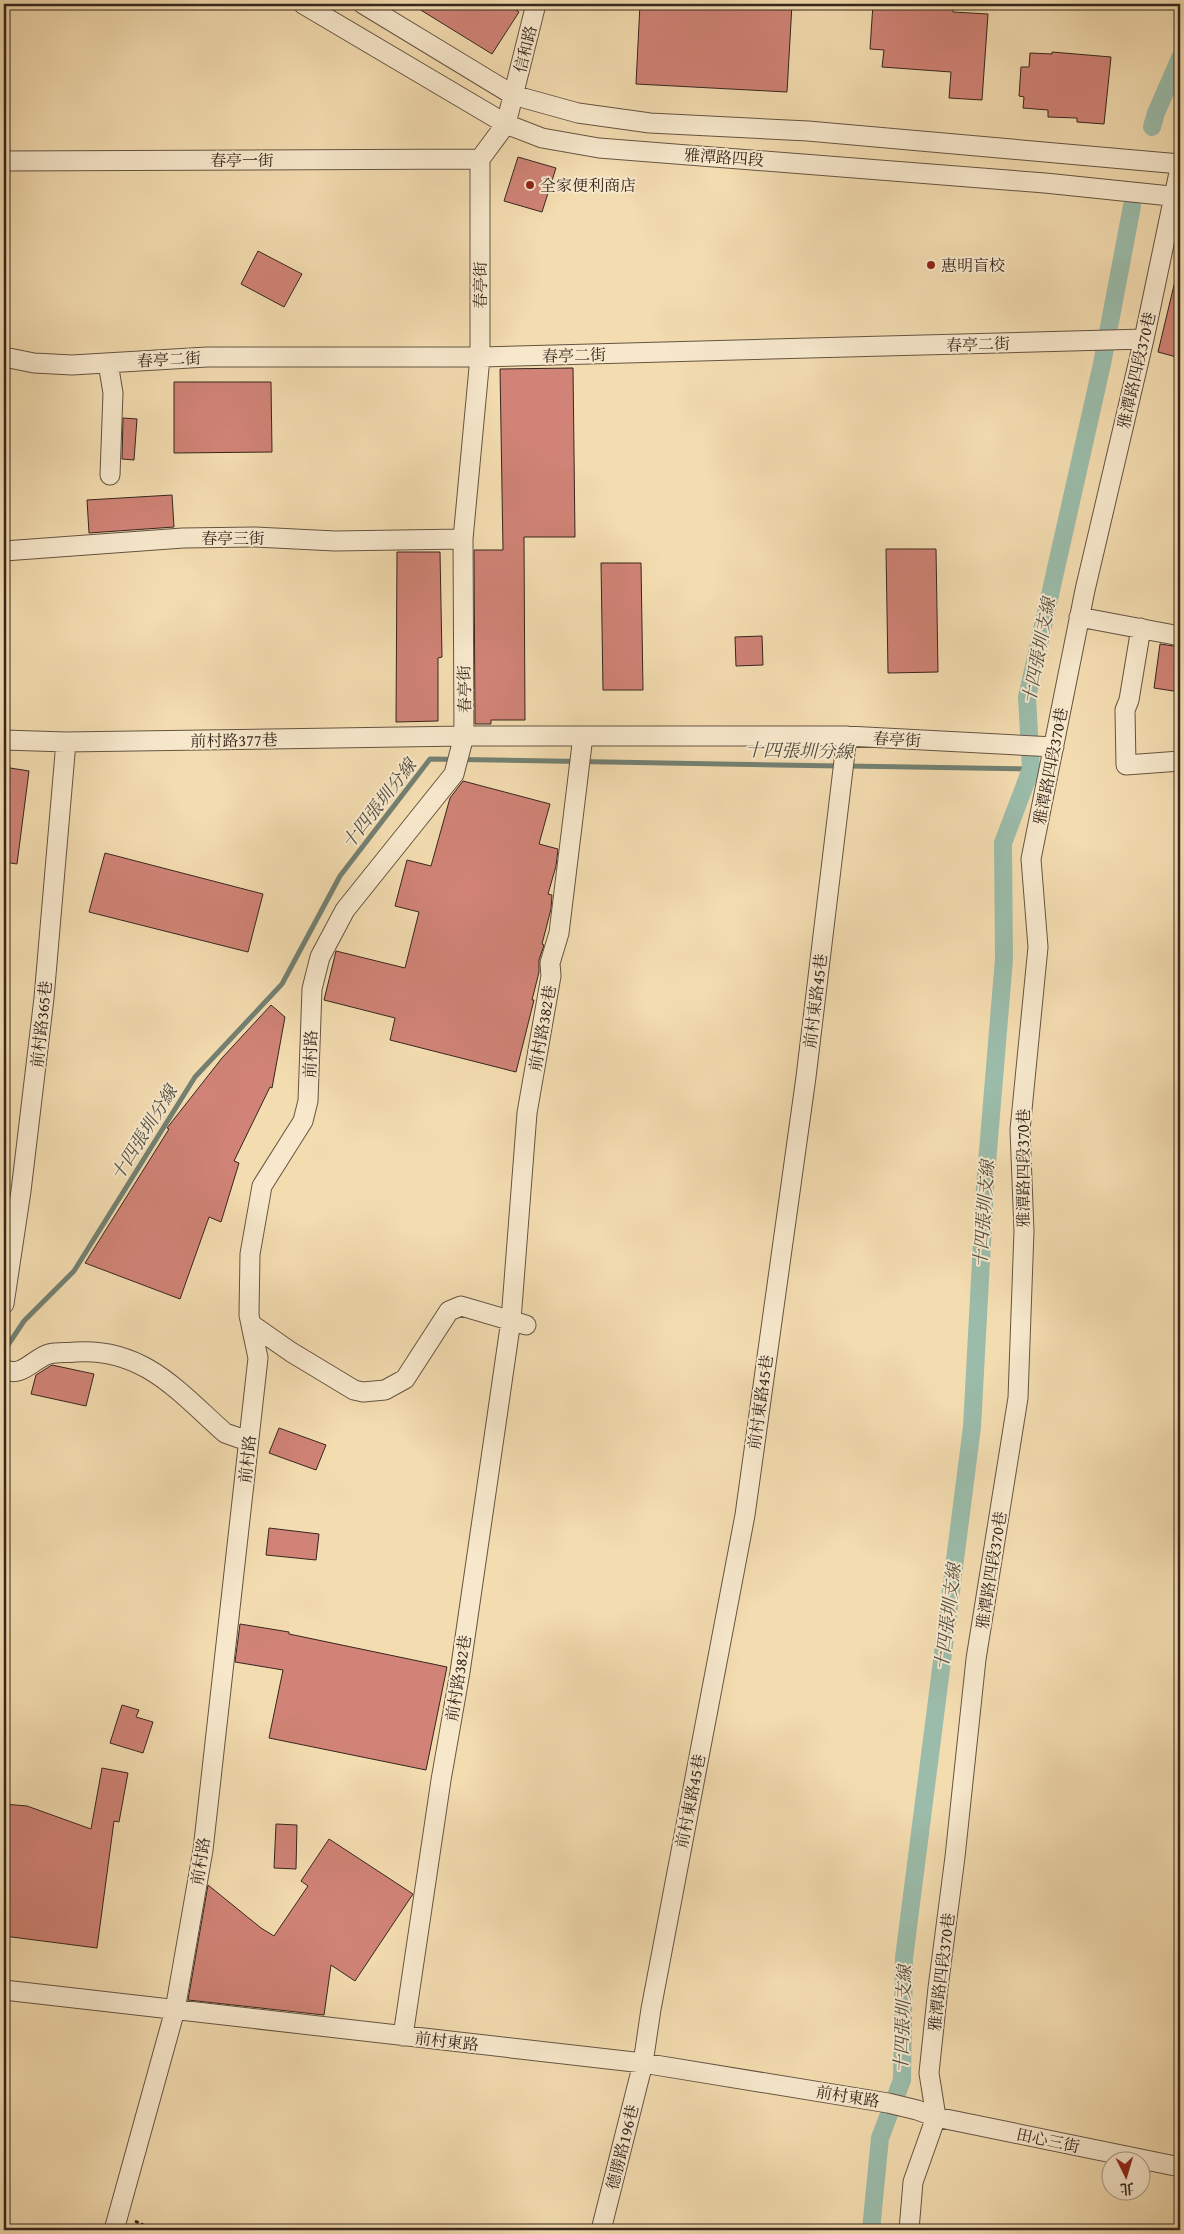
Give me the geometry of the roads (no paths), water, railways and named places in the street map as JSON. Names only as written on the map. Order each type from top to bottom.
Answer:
[{"type":"street","name":"雅潭路四段","points":[[303,4],[506,124],[542,138],[599,148],[808,163],[1177,196]]},
{"type":"street","name":"雅潭路四段","points":[[363,4],[513,95],[578,113],[650,123],[808,131],[1180,164]]},
{"type":"street","name":"信和路","points":[[513,95],[536,4]]},
{"type":"street","points":[[480,159],[506,124],[513,95]]},
{"type":"street","points":[[808,131],[808,163]]},
{"type":"street","name":"春亭一街","points":[[4,162],[480,159]]},
{"type":"street","name":"春亭街","points":[[480,159],[480,357],[462,539],[464,736],[847,736],[1037,747]]},
{"type":"street","name":"雅潭路四段370巷","points":[[936,2117],[929,2073],[938,1988],[955,1858],[976,1658],[1018,1398],[1024,1231],[1020,1130],[1038,947],[1031,859],[1037,747],[1079,617],[1177,196],[1180,168]]},
{"type":"street","name":"春亭二街","points":[[4,357],[34,363],[72,365],[207,357],[480,357],[1144,339]]},
{"type":"street","points":[[108,363],[113,393],[110,474]]},
{"type":"street","name":"春亭三街","points":[[4,551],[183,538],[254,537],[335,541],[462,539]]},
{"type":"street","points":[[1079,617],[1180,636]]},
{"type":"street","points":[[1141,628],[1129,700],[1125,710],[1126,764],[1180,760]]},
{"type":"street","name":"前村路377巷","points":[[4,740],[66,742],[464,736]]},
{"type":"street","name":"前村路","points":[[114,2230],[175,2010],[203,1850],[258,1358],[250,1315],[250,1254],[262,1186],[304,1121],[308,1101],[312,989],[320,957],[345,910],[454,774],[464,736]]},
{"type":"street","name":"前村路382巷","points":[[403,2036],[441,1780],[518,1323],[527,1113],[551,976],[550,963],[559,933],[583,736]]},
{"type":"street","name":"前村東路45巷","points":[[643,2063],[651,2009],[745,1515],[806,1077],[847,736]]},
{"type":"street","name":"前村路365巷","points":[[4,1304],[44,998],[66,742]]},
{"type":"street","points":[[251,1324],[290,1352],[354,1390],[364,1392],[385,1390],[405,1379],[449,1311],[455,1308],[461,1306],[518,1323]]},
{"type":"street","points":[[4,1369],[7,1371],[22,1370],[48,1354],[88,1351],[124,1356],[149,1367],[225,1434],[239,1438],[249,1435]]},
{"type":"street","name":"前村東路","points":[[4,1990],[643,2063],[888,2103],[917,2110]]},
{"type":"street","name":"德勝路196巷","points":[[601,2230],[643,2063]]},
{"type":"street","name":"田心三街","points":[[917,2110],[936,2117],[1180,2167]]},
{"type":"street","points":[[909,2230],[914,2182],[936,2117]]},
{"type":"waterway","name":"十四張圳支線","points":[[1152,127],[1156,113],[1180,58]]},
{"type":"waterway","name":"十四張圳支線","points":[[871,2230],[880,2138],[902,2080],[904,1958],[972,1427],[985,1187],[1004,959],[1003,843],[1031,769],[1027,697],[1102,364],[1132,206]]},
{"type":"waterway","name":"十四張圳分線","points":[[4,1351],[24,1321],[74,1271],[195,1077],[282,984],[340,876],[430,759],[839,766]]},
{"type":"waterway","name":"十四張圳分線","points":[[848,766],[1031,769]]},
{"type":"place","name":"全家便利商店","points":[[530,185]]},
{"type":"place","name":"惠明盲校","points":[[931,265]]}]
